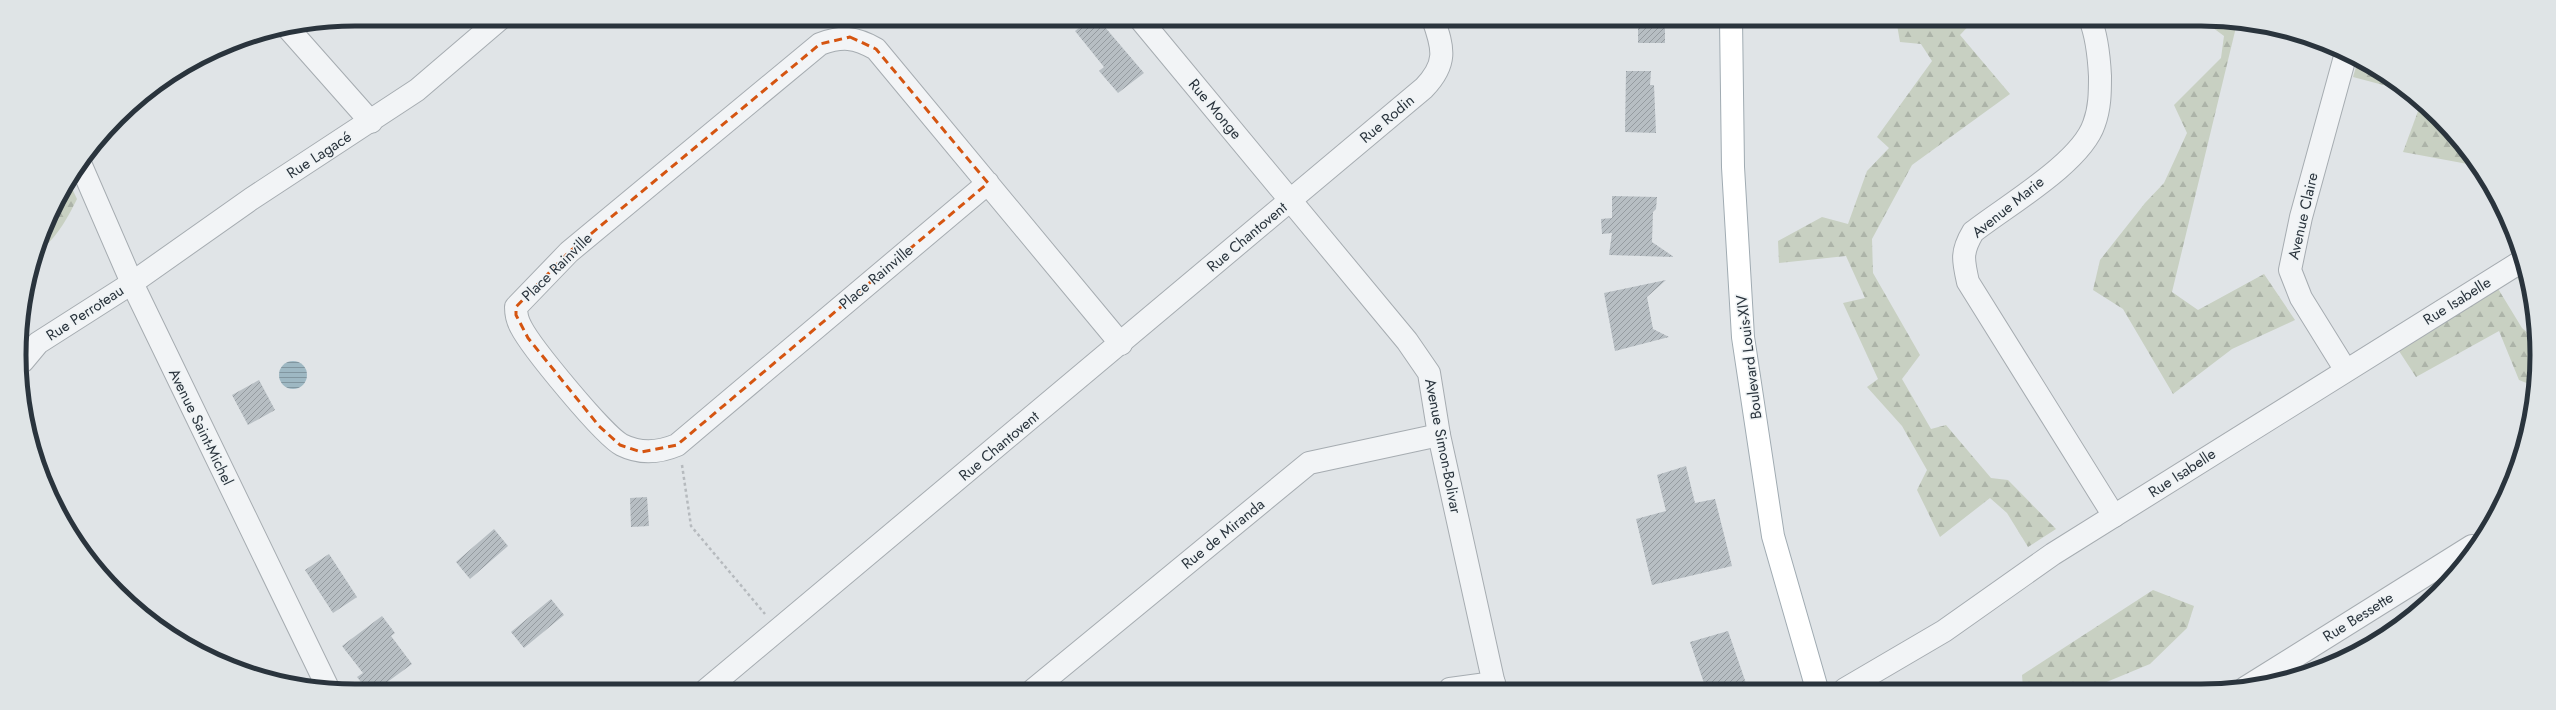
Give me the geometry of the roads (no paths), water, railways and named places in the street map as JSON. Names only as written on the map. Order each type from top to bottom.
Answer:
[{"type":"main road","name":"Boulevard Louis-XIV","points":[[1731,26],[1733,167],[1743,337],[1773,536],[1816,684]]},
{"type":"street","name":"Rue Lagacé","points":[[132,283],[251,199],[418,90],[492,26]]},
{"type":"street","name":"Rue Monge","points":[[1146,26],[1291,200]]},
{"type":"street","name":"Rue Rodin","points":[[1291,200],[1436,76],[1442,58],[1440,37],[1436,26]]},
{"type":"street","name":"Avenue Marie","points":[[2093,26],[2100,65],[2100,99],[2094,125],[2078,152],[1973,232],[1964,246],[1963,261],[1968,282],[2114,516]]},
{"type":"street","points":[[291,32],[371,122]]},
{"type":"street","name":"Place Rainville","points":[[988,183],[677,445],[665,450],[642,452],[620,444],[599,426],[521,328],[516,315],[516,307],[569,252],[820,44],[836,38],[861,40],[876,48],[988,183],[1120,344]]},
{"type":"street","name":"Avenue Claire","points":[[2344,59],[2301,217],[2290,270],[2301,298],[2345,369]]},
{"type":"street","name":"Avenue Saint-Michel","points":[[83,170],[132,283],[325,682]]},
{"type":"street","name":"Rue Chantovent","points":[[713,684],[779,631],[1291,200]]},
{"type":"street","name":"Avenue Simon-Bolivar","points":[[1291,200],[1407,341],[1429,373],[1439,435],[1495,684]]},
{"type":"street","name":"Rue Isabelle","points":[[1854,684],[1944,631],[2053,554],[2345,369],[2517,264]]},
{"type":"street","name":"Rue Perroteau","points":[[26,357],[38,343],[132,283]]},
{"type":"street","name":"Rue de Miranda","points":[[1040,684],[1309,463],[1439,435]]},
{"type":"street","name":"Rue Bessette","points":[[2259,679],[2466,550]]},
{"type":"water","points":[[293,361],[303,365],[307,375],[303,385],[293,389],[283,385],[279,375],[283,365]]}]
